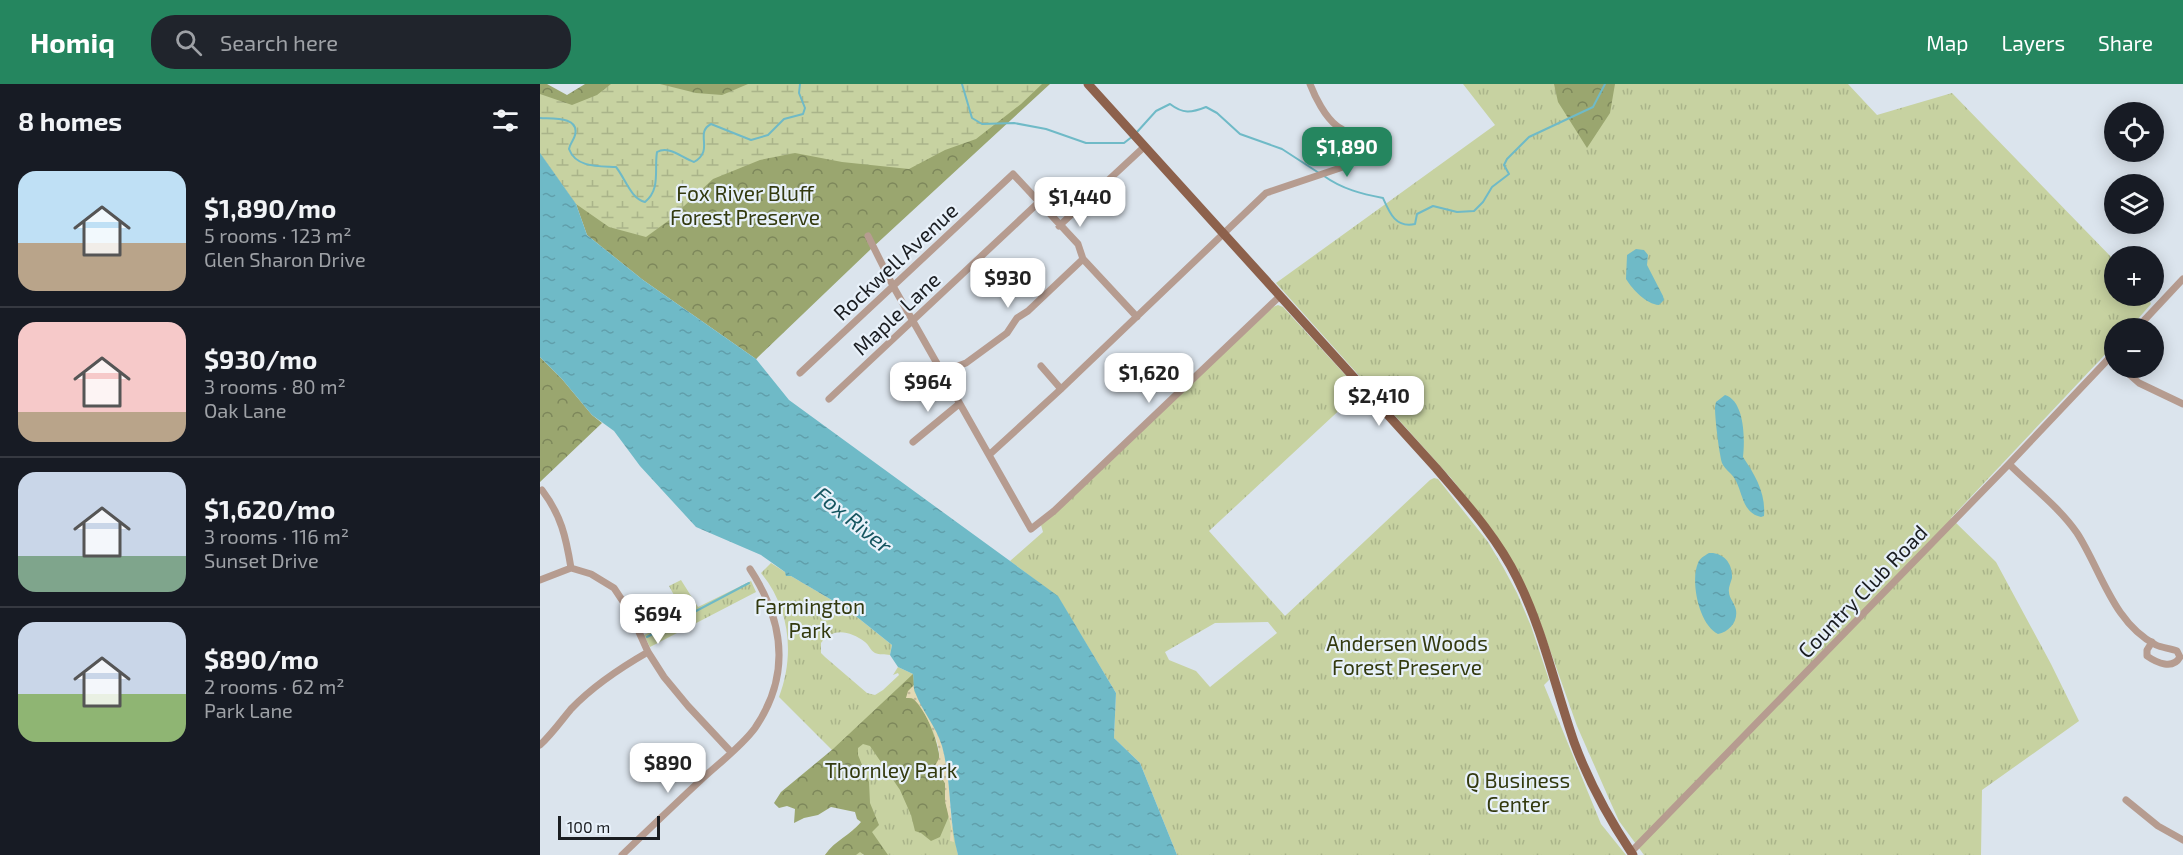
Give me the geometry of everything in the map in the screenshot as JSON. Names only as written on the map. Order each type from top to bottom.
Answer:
[{"type":"main road","points":[[1088,84],[1448,483],[1503,554],[1529,606],[1555,677],[1574,742],[1598,797],[1632,854]]},
{"type":"street","points":[[989,455],[1266,193],[1343,166],[1358,159],[1366,150],[1363,142],[1336,125],[1326,113],[1310,84]]},
{"type":"street","points":[[1059,226],[1141,144]]},
{"type":"street","name":"Rockwell Avenue","points":[[800,373],[1012,174],[1039,202]]},
{"type":"street","points":[[1039,202],[1078,244],[1083,259],[1137,317]]},
{"type":"street","name":"Maple Lane","points":[[829,399],[1039,202]]},
{"type":"street","points":[[868,236],[893,286],[1031,529],[1062,504],[1280,297]]},
{"type":"street","points":[[942,372],[966,363],[1007,333],[1017,318],[1028,311],[1083,259]]},
{"type":"street","points":[[2146,318],[2183,279]]},
{"type":"street","name":"Country Club Road","points":[[1632,854],[2104,365]]},
{"type":"street","points":[[1041,366],[1061,389]]},
{"type":"street","points":[[2133,378],[2139,383],[2183,404]]},
{"type":"street","points":[[913,442],[959,404]]},
{"type":"street","points":[[2009,464],[2057,510],[2076,532],[2117,608],[2133,627],[2152,642],[2177,651],[2180,657],[2178,662],[2172,664],[2154,661],[2147,656],[2147,650],[2152,642]]},
{"type":"street","points":[[542,490],[554,506],[566,537],[571,568]]},
{"type":"street","points":[[540,580],[571,568],[591,574],[615,588],[630,612],[648,652],[664,677],[731,752]]},
{"type":"street","points":[[622,855],[754,729],[771,698],[780,665],[778,630],[765,593],[750,569]]},
{"type":"street","points":[[540,745],[591,690],[648,652]]},
{"type":"street","points":[[2126,800],[2158,826],[2183,840]]},
{"type":"green space","name":"Fox River Bluff Forest Preserve","points":[[540,84],[547,84],[567,95],[585,84],[1050,84],[872,248],[756,359],[643,280],[587,235],[576,204],[540,153]]},
{"type":"green space","points":[[611,84],[660,84],[696,93],[722,95],[748,84],[1042,84],[1021,104],[976,139],[945,150],[909,169],[842,162],[795,153],[760,160],[713,179],[668,221],[646,237],[609,227],[576,204],[540,153],[540,94],[572,105],[597,95]]},
{"type":"green space","points":[[1463,84],[1848,84],[1877,115],[1952,93],[2104,250],[2104,306],[2149,306],[2139,318],[2104,318],[2104,356],[1951,518],[1996,562],[2079,721],[1982,790],[1981,855],[1644,855],[1619,821],[1577,726],[1539,619],[1496,535],[1451,478],[1276,283],[1495,125]]},
{"type":"green space","points":[[1554,84],[1615,84],[1610,113],[1587,148],[1558,102]]},
{"type":"green space","name":"Andersen Woods Forest Preserve","points":[[1278,305],[1283,307],[1360,391],[1209,531],[1285,616],[1430,480],[1438,479],[1488,542],[1517,593],[1549,680],[1544,685],[1601,824],[1626,855],[1177,855],[1140,763],[1114,738],[1116,693],[1058,597],[1010,561],[1043,532],[1041,525],[1273,307]],"holes":[[[1268,622],[1277,633],[1210,687],[1196,671],[1169,660],[1165,652],[1215,623]]]},
{"type":"green space","points":[[540,357],[592,415],[602,423],[540,482]]},
{"type":"green space","points":[[771,563],[785,572],[787,576],[791,576],[847,609],[892,645],[890,655],[877,654],[859,638],[842,632],[831,635],[821,643],[821,653],[867,693],[875,695],[883,690],[899,675],[898,673],[893,675],[898,667],[913,674],[933,724],[958,855],[878,855],[875,848],[862,855],[825,855],[863,821],[832,750],[779,697],[787,665],[787,632],[778,601],[761,573]]},
{"type":"green space","name":"Farmington Park","points":[[681,580],[698,607],[751,581],[756,592],[650,647],[644,635],[677,619],[676,617],[683,612],[683,606],[669,586]]},
{"type":"green space","name":"Thornley Park","points":[[913,674],[914,685],[906,698],[919,703],[926,716],[939,754],[935,768],[945,783],[945,801],[949,816],[940,837],[931,841],[915,831],[900,790],[870,746],[863,744],[858,748],[858,755],[869,782],[870,803],[879,825],[872,832],[888,855],[864,855],[860,852],[856,855],[825,855],[833,845],[853,831],[861,822],[857,819],[855,812],[831,807],[818,815],[794,823],[795,809],[787,806],[779,808],[774,803],[781,792],[833,749]]},
{"type":"sand","points":[[914,685],[914,691],[942,745],[947,769],[954,842],[950,841],[951,827],[945,801],[945,783],[934,767],[939,758],[935,735],[916,702],[912,698],[906,698],[908,691]]},
{"type":"water","name":"Fox River","points":[[540,153],[576,204],[587,235],[643,280],[756,359],[789,400],[1058,596],[1116,693],[1114,738],[1140,763],[1177,855],[958,855],[942,746],[915,692],[913,674],[898,667],[890,655],[892,645],[847,609],[791,576],[786,576],[785,572],[761,555],[696,527],[640,466],[614,431],[592,415],[540,357]]},
{"type":"water","points":[[1636,249],[1644,250],[1648,255],[1647,265],[1664,300],[1659,305],[1640,296],[1626,279],[1627,255]]},
{"type":"water","points":[[1725,395],[1737,405],[1740,413],[1744,441],[1743,457],[1761,492],[1764,516],[1761,517],[1747,508],[1735,479],[1722,463],[1715,407],[1716,402]]},
{"type":"water","points":[[1709,553],[1723,557],[1729,563],[1732,573],[1729,590],[1736,610],[1736,619],[1729,629],[1718,634],[1706,622],[1696,591],[1698,563]]},
{"type":"waterway","points":[[540,118],[564,120],[573,124],[575,135],[569,149],[572,155],[582,163],[589,165],[616,167],[632,193],[645,202],[655,185],[657,152],[671,151],[694,162],[703,152],[704,132],[711,124],[751,140],[768,135],[784,119],[803,114],[805,108],[799,93],[800,84]]},
{"type":"waterway","points":[[962,84],[972,118],[982,124],[1014,123],[1046,129],[1086,143],[1124,143],[1133,136]]},
{"type":"waterway","points":[[1324,176],[1352,190],[1383,198],[1394,218],[1403,224],[1415,224],[1417,214],[1433,206],[1457,212],[1474,211],[1492,187],[1509,174],[1504,165],[1507,159],[1529,137],[1593,107],[1605,84]]},
{"type":"waterway","points":[[1137,132],[1156,111],[1170,104],[1187,112],[1206,107],[1217,113],[1240,134],[1282,149],[1319,173]]},
{"type":"waterway","points":[[647,637],[749,583]]},
{"type":"park label","name":"Q Business Center","points":[[1518,791]]}]
